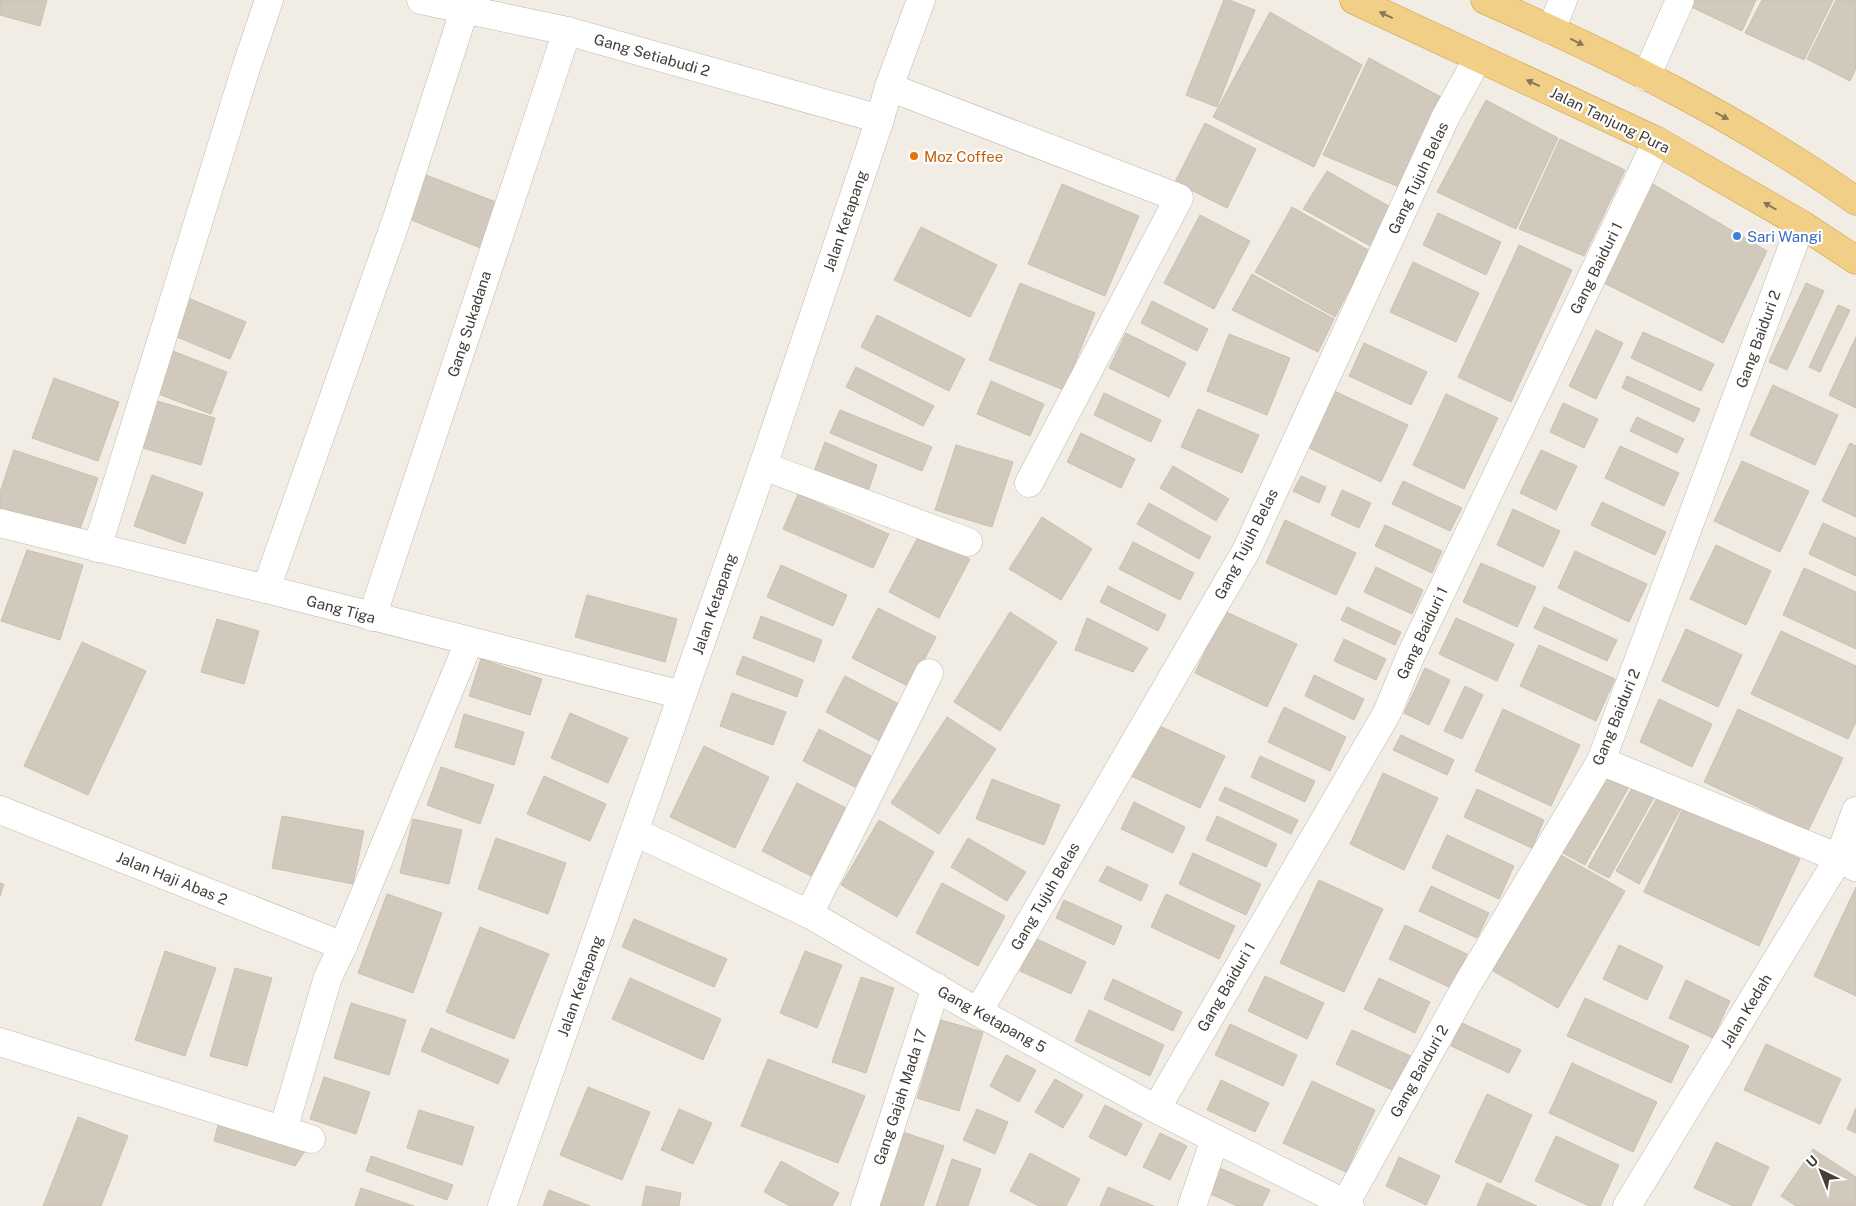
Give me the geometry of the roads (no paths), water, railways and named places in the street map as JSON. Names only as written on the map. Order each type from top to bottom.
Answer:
[{"type":"highway","name":"Jalan Tanjung Pura","points":[[1354,0],[1657,141],[1801,224],[1856,260]]},
{"type":"highway","points":[[1485,0],[1646,77],[1731,122],[1825,179],[1856,201]]},
{"type":"street","points":[[97,548],[268,0]]},
{"type":"street","name":"Gang Setiabudi 2","points":[[421,0],[566,31],[880,119]]},
{"type":"street","name":"Jalan Ketapang","points":[[502,1206],[763,466],[889,88],[921,0]]},
{"type":"street","points":[[1551,30],[1563,0]]},
{"type":"street","points":[[1646,77],[1680,0]]},
{"type":"street","points":[[266,588],[396,221],[465,8]]},
{"type":"street","name":"Gang Sukadana","points":[[372,617],[566,31]]},
{"type":"street","name":"Gang Tujuh Belas","points":[[978,1012],[1246,551],[1445,118],[1478,58]]},
{"type":"street","points":[[889,88],[1179,198],[1029,483]]},
{"type":"street","name":"Gang Baiduri 1","points":[[1156,1109],[1387,713],[1410,657],[1657,141]]},
{"type":"street","name":"Gang Baiduri 2","points":[[1347,1205],[1468,983],[1600,762],[1801,224]]},
{"type":"street","points":[[763,466],[968,542]]},
{"type":"street","name":"Gang Tiga","points":[[0,523],[266,588],[469,642],[682,695]]},
{"type":"street","points":[[283,1130],[328,977],[343,946],[469,642]]},
{"type":"street","points":[[809,914],[929,673]]},
{"type":"street","points":[[1600,762],[1848,863]]},
{"type":"street","name":"Jalan Haji Abas 2","points":[[0,810],[343,946]]},
{"type":"street","name":"Jalan Kedah","points":[[1627,1206],[1848,863],[1856,812]]},
{"type":"street","name":"Gang Ketapang 5","points":[[635,832],[809,914],[978,1012],[1156,1109],[1347,1205]]},
{"type":"street","name":"Gang Gajah Mada 17","points":[[865,1206],[936,987]]},
{"type":"street","points":[[0,1042],[311,1139]]},
{"type":"street","points":[[1192,1206],[1216,1139]]},
{"type":"place","name":"Moz Coffee","points":[[914,156]]},
{"type":"place","name":"Sari Wangi","points":[[1737,236]]}]
